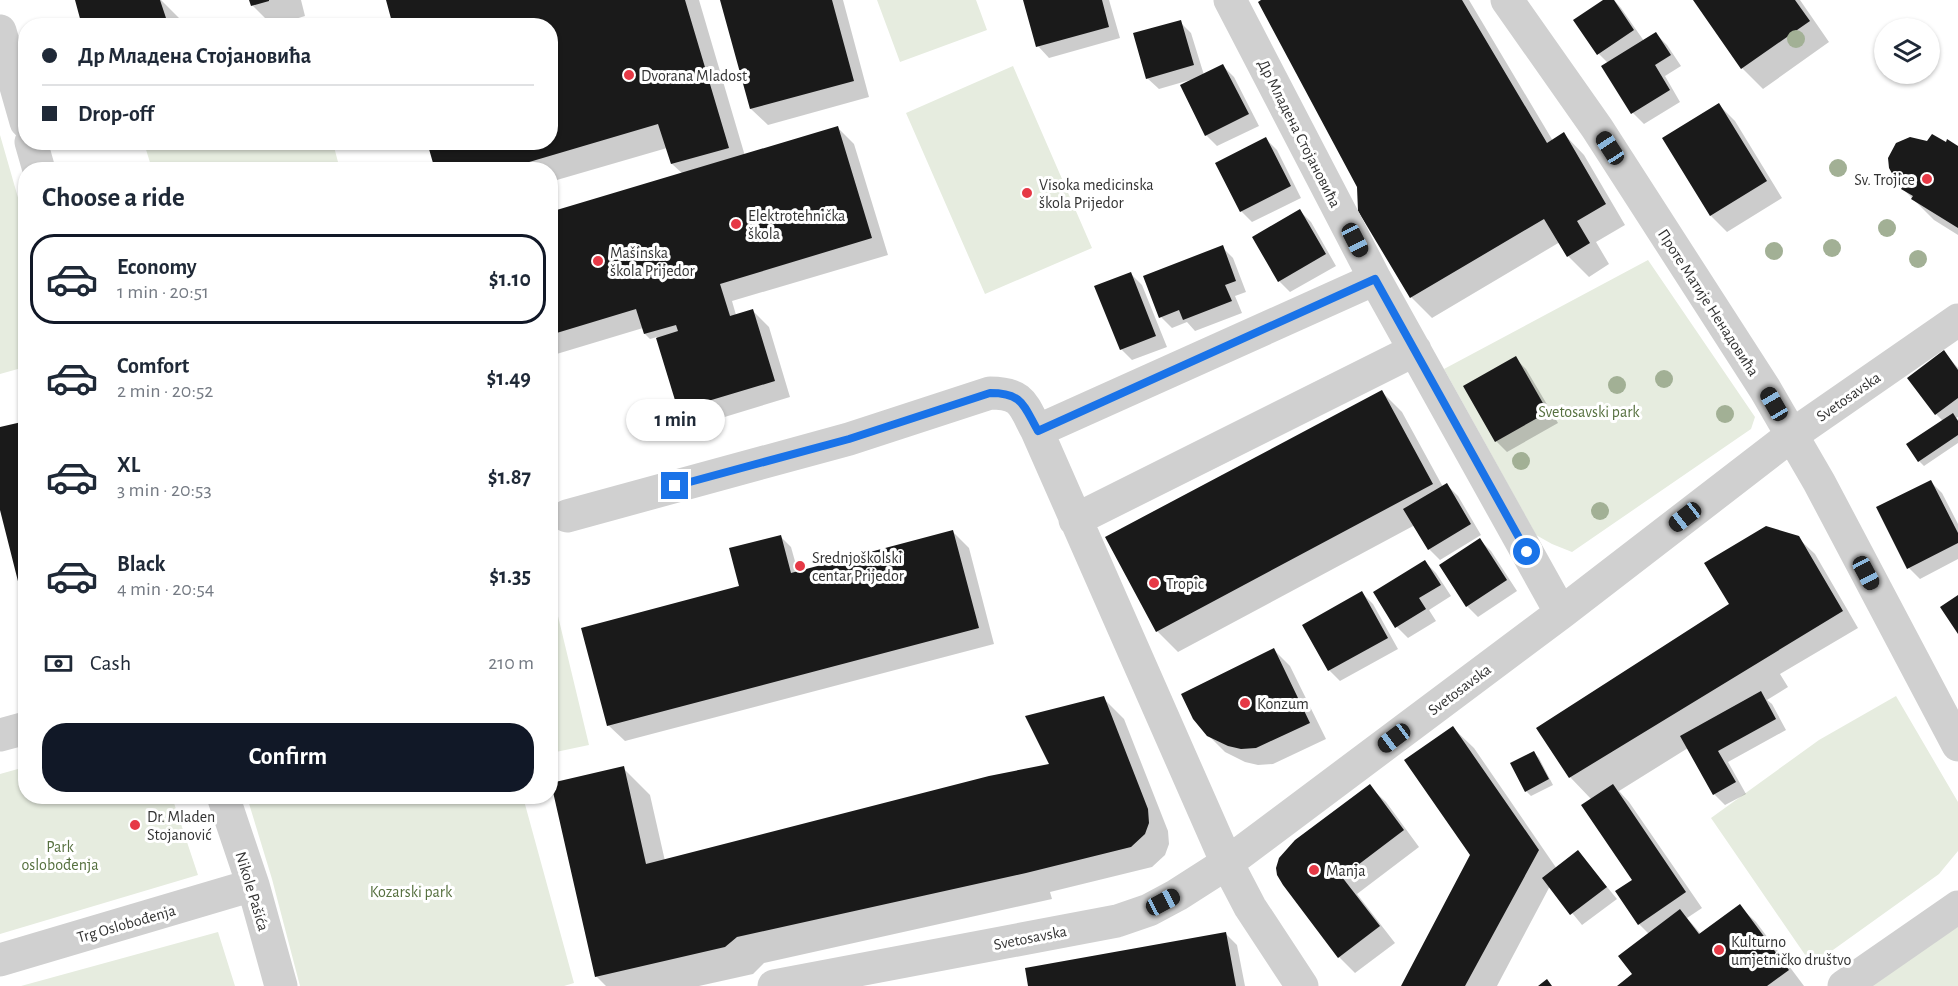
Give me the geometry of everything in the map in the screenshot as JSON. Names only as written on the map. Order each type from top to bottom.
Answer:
[{"type":"street","name":"Др Младена Стојановића","points":[[1230,0],[1265,63],[1375,279],[1561,613]]},
{"type":"street","name":"Проте Матије Ненадовића","points":[[1507,0],[1597,128],[1765,389],[1819,482],[1958,745]]},
{"type":"street","points":[[0,31],[18,94]]},
{"type":"street","points":[[1038,431],[1375,279]]},
{"type":"street","name":"Svetosavska","points":[[774,986],[1117,921],[1149,910],[1177,895],[1227,863],[1561,613],[1792,435],[1958,320]]},
{"type":"street","points":[[1075,520],[1415,350]]},
{"type":"street","points":[[567,516],[849,439],[990,393],[1006,393],[1021,401],[1038,431],[1227,863],[1250,907],[1302,986]]},
{"type":"street","points":[[0,735],[18,730]]},
{"type":"street","name":"Nikole Pašića","points":[[226,804],[253,885],[281,986]]},
{"type":"street","name":"Trg Oslobođenja","points":[[0,960],[253,885]]},
{"type":"street","points":[[1844,986],[1958,907]]},
{"type":"green space","points":[[877,0],[976,0],[987,30],[900,62]]},
{"type":"green space","points":[[1013,66],[1092,248],[985,294],[906,113]]},
{"type":"green space","points":[[0,135],[18,198],[18,369],[0,374]]},
{"type":"green space","points":[[146,150],[335,150],[338,162],[150,162]]},
{"type":"green space","name":"Svetosavski park","points":[[1648,260],[1755,417],[1751,429],[1572,552],[1536,535],[1444,369]]},
{"type":"green space","points":[[558,616],[589,745],[558,751]]},
{"type":"green space","points":[[1896,696],[1958,802],[1958,851],[1939,874],[1812,965],[1711,818],[1819,740]]},
{"type":"green space","name":"Park oslobođenja","points":[[18,769],[18,804],[174,804],[198,875],[0,934],[0,774]]},
{"type":"green space","name":"Kozarski park","points":[[249,804],[525,804],[574,983],[564,986],[300,986],[272,879]]},
{"type":"green space","points":[[1958,925],[1958,986],[1868,986]]},
{"type":"green space","points":[[218,932],[235,986],[21,986]]},
{"type":"building","points":[[75,0],[160,0],[166,18],[80,18]]},
{"type":"building","points":[[249,0],[269,0],[269,1],[251,6]]},
{"type":"building","name":"Dvorana Mladost","points":[[386,0],[685,0],[729,148],[671,164],[658,124],[529,162],[433,162],[429,150],[558,150],[558,18],[391,18]]},
{"type":"building","points":[[720,0],[832,0],[854,81],[750,109]]},
{"type":"building","points":[[1023,0],[1102,0],[1109,27],[1036,47]]},
{"type":"building","points":[[1261,0],[1462,0],[1547,143],[1564,132],[1606,204],[1577,221],[1590,243],[1567,257],[1544,219],[1410,298],[1358,211],[1357,187],[1258,2]]},
{"type":"building","points":[[1603,0],[1614,0],[1634,30],[1597,55],[1573,20]]},
{"type":"building","points":[[1693,0],[1795,0],[1810,21],[1741,69]]},
{"type":"building","points":[[1181,20],[1194,65],[1146,79],[1133,33]]},
{"type":"building","points":[[1656,32],[1671,55],[1655,65],[1670,90],[1631,114],[1601,66]]},
{"type":"building","points":[[1223,64],[1249,114],[1205,136],[1180,85]]},
{"type":"building","points":[[1719,103],[1767,181],[1710,216],[1662,138]]},
{"type":"building","points":[[838,126],[872,238],[720,284],[730,316],[753,309],[775,381],[678,410],[656,338],[678,331],[676,325],[644,334],[636,309],[558,333],[558,210]]},
{"type":"building","name":"Sv. Trojice","points":[[1932,134],[1958,146],[1958,228],[1911,199],[1913,196],[1901,189],[1904,184],[1894,177],[1889,168],[1888,158],[1896,143],[1910,137],[1927,141]]},
{"type":"building","points":[[1266,137],[1291,186],[1240,212],[1215,163]]},
{"type":"building","points":[[1300,209],[1326,254],[1278,282],[1252,237]]},
{"type":"building","points":[[1223,245],[1236,281],[1225,285],[1232,301],[1183,320],[1179,310],[1159,318],[1143,276]]},
{"type":"building","points":[[1131,272],[1156,336],[1120,350],[1094,286]]},
{"type":"building","points":[[1944,350],[1958,370],[1958,398],[1935,415],[1907,378]]},
{"type":"building","points":[[1516,356],[1548,412],[1495,442],[1463,386]]},
{"type":"building","points":[[1382,390],[1433,484],[1156,632],[1105,537]]},
{"type":"building","points":[[1953,413],[1958,421],[1958,435],[1918,462],[1906,444]]},
{"type":"building","points":[[18,423],[18,581],[0,510],[0,427]]},
{"type":"building","points":[[1931,480],[1958,533],[1958,543],[1907,569],[1876,507]]},
{"type":"building","points":[[1447,483],[1471,524],[1428,550],[1403,509]]},
{"type":"building","points":[[1766,526],[1799,536],[1843,611],[1569,778],[1536,728],[1729,604],[1704,563]]},
{"type":"building","points":[[953,530],[979,628],[607,726],[581,628],[739,586],[729,548],[781,535],[791,573]]},
{"type":"building","points":[[1480,538],[1507,580],[1466,607],[1439,565]]},
{"type":"building","points":[[1425,560],[1441,585],[1419,598],[1426,609],[1395,628],[1373,592]]},
{"type":"building","points":[[1362,591],[1388,638],[1328,671],[1302,625]]},
{"type":"building","points":[[1958,595],[1958,634],[1940,607]]},
{"type":"building","points":[[1274,648],[1310,723],[1256,748],[1241,749],[1228,746],[1207,736],[1193,719],[1181,694]]},
{"type":"building","points":[[1761,691],[1776,719],[1718,751],[1736,782],[1713,795],[1680,736]]},
{"type":"building","points":[[1104,696],[1148,809],[1149,823],[1145,834],[1131,847],[1026,873],[737,937],[725,947],[595,977],[556,804],[558,804],[558,781],[624,766],[646,864],[989,776],[1049,764],[1025,716]]},
{"type":"building","points":[[1453,726],[1539,850],[1465,986],[1401,986],[1470,855],[1404,760]]},
{"type":"building","points":[[1534,751],[1549,779],[1525,792],[1510,763]]},
{"type":"building","name":"Manja","points":[[1370,784],[1404,830],[1342,877],[1380,926],[1338,958],[1283,885],[1276,868],[1279,858],[1295,840]]},
{"type":"building","points":[[1613,784],[1686,892],[1638,925],[1615,891],[1632,880],[1581,805]]},
{"type":"building","points":[[1578,850],[1607,887],[1570,915],[1542,878]]},
{"type":"building","name":"Kulturno umjetničko društvo","points":[[1740,904],[1789,970],[1767,986],[1617,986],[1632,974],[1618,956],[1680,909],[1699,934]]},
{"type":"building","points":[[1226,932],[1236,986],[1028,986],[1025,968]]},
{"type":"building","points":[[1547,979],[1552,986],[1538,986]]},
{"type":"place","name":"Dvorana Mladost","points":[[629,75]]},
{"type":"place","name":"Sv. Trojice","points":[[1927,179]]},
{"type":"place","name":"Visoka medicinska škola Prijedor","points":[[1027,193]]},
{"type":"place","name":"Elektrotehnička škola","points":[[736,224]]},
{"type":"place","name":"Mašinska škola Prijedor","points":[[598,261]]},
{"type":"place","name":"Srednjoškolski centar Prijedor","points":[[800,566]]},
{"type":"place","name":"Tropic","points":[[1154,583]]},
{"type":"place","name":"Konzum","points":[[1245,703]]},
{"type":"place","name":"Dr. Mladen Stojanović","points":[[135,825]]},
{"type":"place","name":"Manja","points":[[1314,870]]},
{"type":"place","name":"Kulturno umjetničko društvo","points":[[1719,950]]},
{"type":"route","points":[[675,486],[849,439],[990,393],[1006,393],[1021,401],[1038,431],[1375,279],[1527,552]]}]
